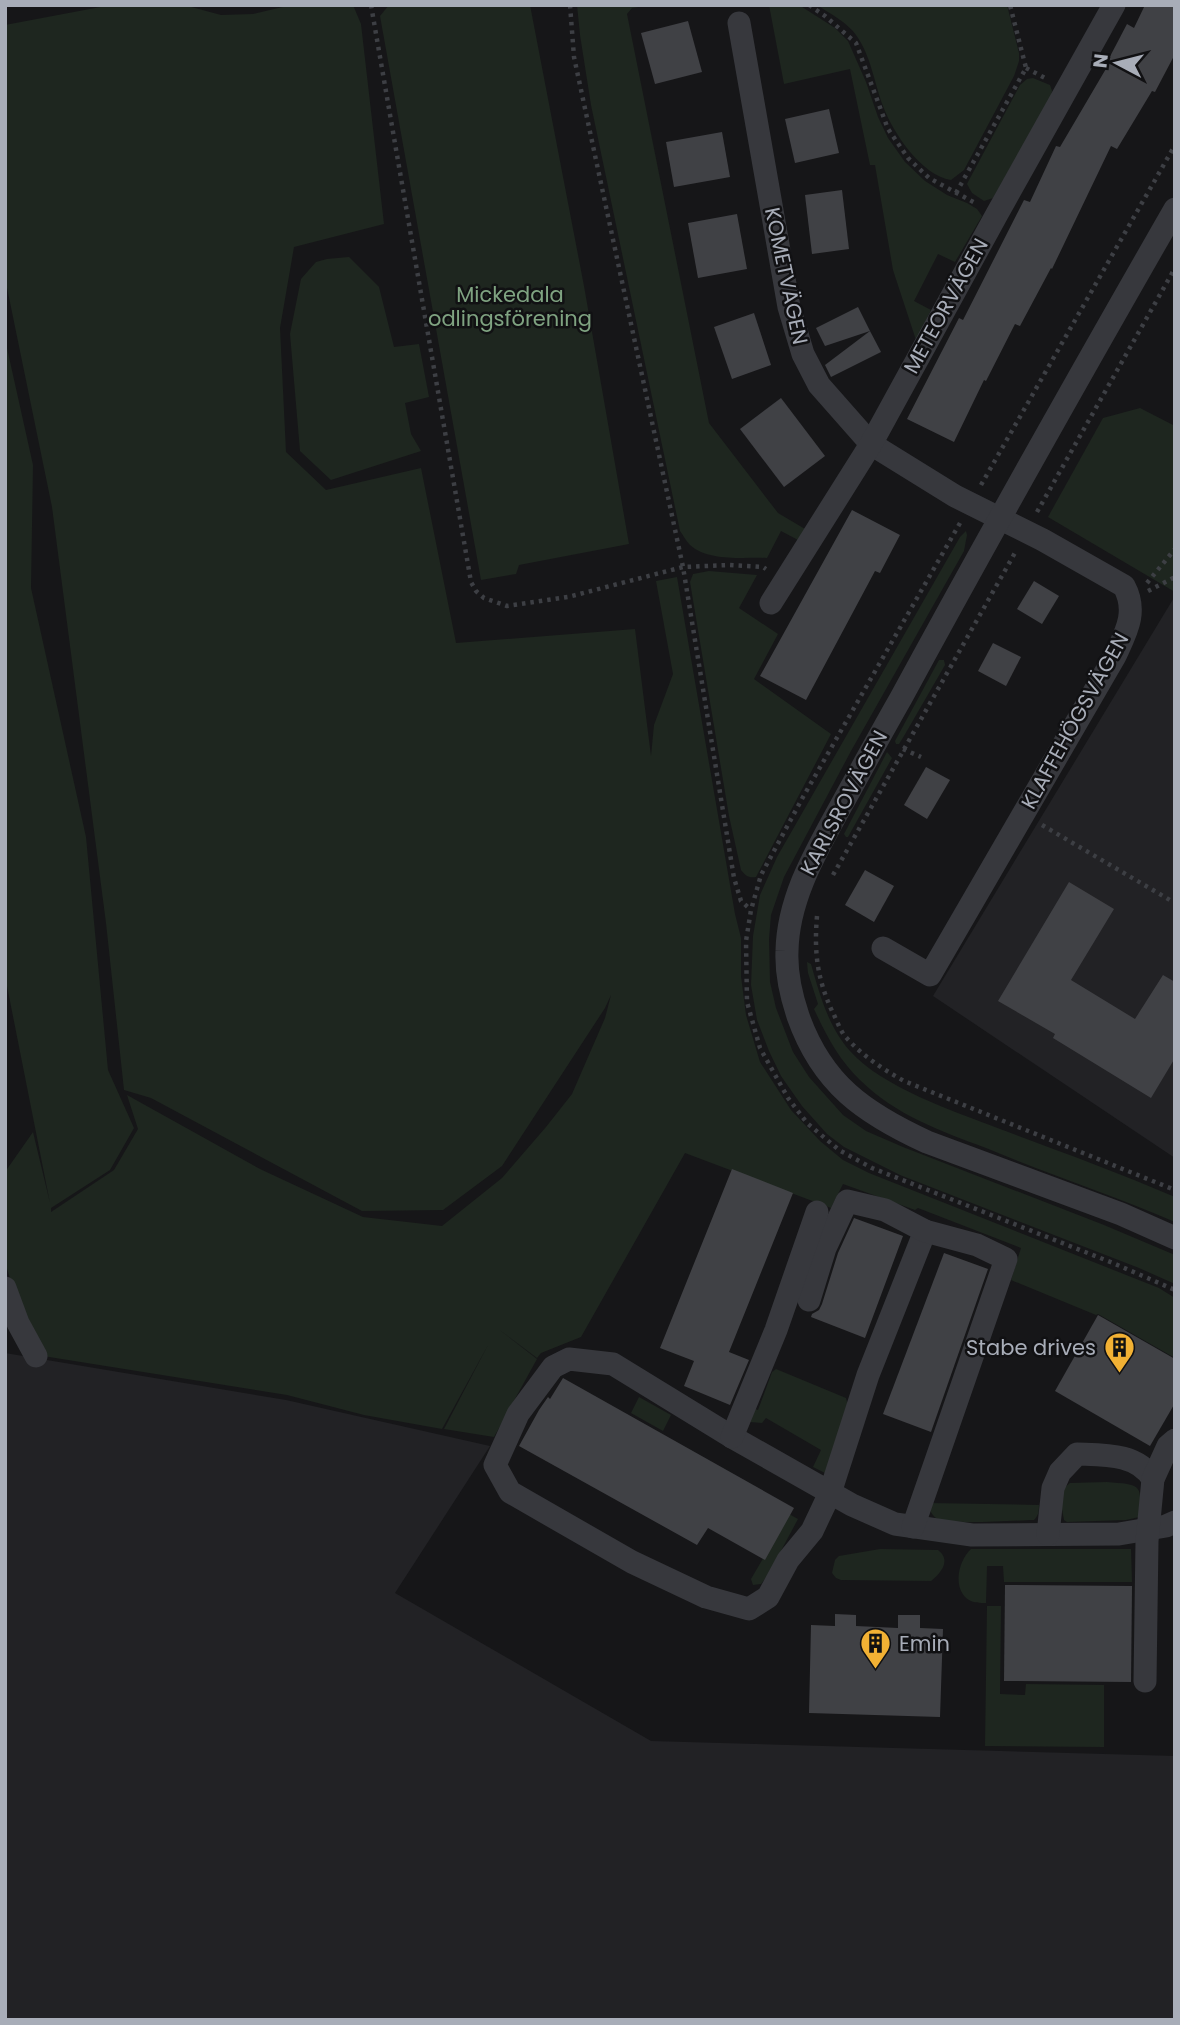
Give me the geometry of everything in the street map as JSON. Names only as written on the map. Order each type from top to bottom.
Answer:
[{"type":"street","name":"METEORVÄGEN","points":[[771,603],[871,444],[1114,5]]},
{"type":"street","name":"KOMETVÄGEN","points":[[739,23],[789,307],[803,354],[819,385],[871,444],[955,496],[999,518]]},
{"type":"street","name":"KARLSROVÄGEN","points":[[1175,209],[999,518],[827,831],[799,889],[791,913],[786,954],[789,985],[805,1035],[831,1077],[854,1100],[898,1128],[927,1142],[1121,1214],[1175,1238]]},
{"type":"street","points":[[999,518],[1124,586],[1131,598]]},
{"type":"street","name":"KLAFFEHÖGSVÄGEN","points":[[883,948],[930,975],[1115,656],[1129,625],[1131,598]]},
{"type":"street","points":[[809,1300],[825,1248],[847,1201],[885,1210],[925,1231],[977,1245],[1006,1259],[913,1527]]},
{"type":"street","points":[[732,1437],[776,1330],[817,1212]]},
{"type":"street","points":[[925,1231],[868,1375],[830,1493],[812,1531],[788,1560],[768,1597],[749,1609],[706,1597],[632,1562],[510,1492],[495,1465],[518,1414],[553,1367],[569,1359],[613,1364],[830,1493],[895,1524],[972,1535],[1119,1534],[1175,1522]]},
{"type":"street","points":[[5,1288],[18,1323],[36,1356]]},
{"type":"street","points":[[1144,1681],[1146,1553],[1153,1479],[1168,1446],[1175,1440]]},
{"type":"street","points":[[1048,1534],[1053,1488],[1060,1472],[1077,1454],[1108,1455],[1133,1461],[1147,1469],[1153,1479]]},
{"type":"path","points":[[371,5],[471,582],[476,591],[484,598],[507,606],[568,597],[682,568],[718,565],[763,567],[785,581]]},
{"type":"path","points":[[570,5],[574,57],[682,568],[734,878],[741,901],[751,910]]},
{"type":"path","points":[[809,5],[856,43],[888,129],[908,158],[929,178],[997,214]]},
{"type":"path","points":[[956,192],[1026,68],[1010,5]]},
{"type":"path","points":[[1175,145],[803,797],[761,875],[746,941],[747,1002],[760,1048],[788,1098],[807,1123],[839,1150],[872,1168],[1175,1290]]},
{"type":"path","points":[[828,884],[1175,268]]},
{"type":"path","points":[[1131,598],[1137,595],[1175,549]]},
{"type":"path","points":[[1131,598],[1175,577]]},
{"type":"path","points":[[1024,814],[1175,903]]},
{"type":"path","points":[[817,915],[815,950],[819,976],[843,1033],[863,1055],[904,1081],[1175,1190]]},
{"type":"shaded area","points":[[1175,596],[1175,1158],[933,996]]},
{"type":"shaded area","points":[[5,1353],[286,1400],[490,1446],[395,1593],[651,1741],[1175,1756],[1175,2020],[5,2020]]},
{"type":"green space","points":[[111,5],[184,5],[221,15],[253,14],[291,5],[353,5],[361,24],[384,224],[294,247],[280,328],[286,452],[326,490],[421,468],[456,643],[635,629],[651,756],[654,725],[673,674],[656,581],[677,577],[741,938],[741,976],[746,1015],[760,1062],[791,1110],[820,1141],[843,1160],[869,1173],[1159,1288],[1175,1298],[1175,1358],[1098,1314],[1011,1280],[1021,1248],[918,1208],[915,1210],[843,1184],[831,1208],[685,1153],[581,1337],[541,1353],[537,1358],[497,1328],[537,1359],[494,1437],[444,1429],[488,1345],[442,1429],[364,1415],[287,1395],[43,1356],[12,1285],[5,1262],[5,1172],[33,1132],[50,1203],[5,976],[5,339],[33,465],[31,588],[86,837],[108,1070],[134,1128],[110,1170],[51,1208],[51,1212],[114,1170],[138,1129],[127,1095],[260,1169],[363,1217],[442,1226],[502,1178],[572,1094],[605,1018],[611,995],[502,1166],[443,1210],[362,1211],[151,1098],[124,1090],[106,923],[52,507],[5,278],[5,25]]},
{"type":"green space","name":"Mickedala odlingsförening","points":[[389,5],[530,5],[584,286],[629,544],[519,565],[516,574],[481,580],[380,16]]},
{"type":"green space","points":[[577,5],[651,5],[632,8],[627,14],[709,423],[778,513],[805,529],[798,540],[781,531],[767,558],[727,558],[707,554],[690,545],[680,531],[591,105]]},
{"type":"green space","points":[[769,5],[799,5],[835,28],[848,41],[878,117],[888,138],[905,162],[925,181],[977,209],[982,216],[955,262],[938,254],[914,301],[931,310],[916,340],[893,270],[875,165],[870,165],[850,69],[784,84]]},
{"type":"green space","points":[[817,5],[1007,5],[1019,61],[1014,76],[964,170],[951,180],[919,162],[901,140],[888,117],[869,60],[856,35],[843,22]]},
{"type":"green space","points":[[1033,78],[1050,85],[1051,97],[993,198],[984,201],[972,193],[967,184],[1020,85]]},
{"type":"green space","points":[[349,257],[379,287],[394,347],[419,344],[429,397],[405,403],[411,434],[421,451],[331,480],[300,451],[290,334],[301,279],[316,262]]},
{"type":"green space","points":[[1140,408],[1175,426],[1175,592],[1048,517],[1103,418]]},
{"type":"green space","points":[[966,531],[964,551],[851,751],[784,877],[771,915],[769,939],[770,982],[776,1008],[793,1052],[809,1077],[843,1115],[866,1131],[1175,1255],[1175,1284],[900,1175],[844,1147],[827,1134],[802,1106],[781,1076],[757,1020],[751,985],[753,936],[760,895],[777,857],[960,537]]},
{"type":"green space","points":[[709,571],[757,575],[739,608],[778,634],[754,679],[831,734],[756,877],[747,876],[741,870],[729,816],[690,582],[693,574]]},
{"type":"green space","points":[[939,660],[944,660],[945,665],[904,736],[899,744],[896,744],[895,741]]},
{"type":"green space","points":[[887,752],[892,758],[846,837],[844,834]]},
{"type":"green space","points":[[807,962],[811,964],[836,1031],[850,1051],[864,1064],[900,1087],[941,1106],[1175,1197],[1175,1222],[936,1128],[888,1103],[852,1072],[828,1038],[814,1009],[818,1004]]},
{"type":"green space","points":[[776,1369],[846,1398],[848,1406],[827,1474],[813,1467],[821,1450],[766,1418],[762,1423],[750,1422],[755,1409],[758,1410],[772,1372]]},
{"type":"green space","points":[[639,1397],[671,1415],[663,1431],[631,1413]]},
{"type":"green space","points":[[1107,1482],[1132,1485],[1139,1491],[1139,1517],[1126,1520],[1064,1520],[1061,1504],[1064,1488],[1070,1483]]},
{"type":"green space","points":[[928,1503],[1039,1507],[1034,1520],[954,1522],[936,1518]]},
{"type":"green space","points":[[789,1514],[798,1519],[768,1575],[761,1584],[753,1585],[751,1579]]},
{"type":"green space","points":[[880,1549],[938,1550],[944,1558],[944,1566],[931,1581],[841,1580],[832,1573],[835,1560],[839,1556]]},
{"type":"green space","points":[[971,1549],[1131,1549],[1132,1582],[1004,1582],[1003,1566],[987,1566],[986,1603],[975,1602],[964,1595],[959,1582],[960,1568]]},
{"type":"green space","points":[[987,1606],[1001,1606],[1000,1694],[1025,1695],[1026,1684],[1104,1685],[1104,1747],[985,1746]]},
{"type":"building","points":[[1145,5],[1175,5],[1175,54],[1155,92],[1152,91],[1117,149],[1111,146],[1052,269],[1020,326],[1015,324],[954,442],[907,419],[959,318],[963,320],[1024,200],[1030,202],[1056,146],[1060,147],[1107,67],[1105,66],[1127,24],[1134,28]]},
{"type":"building","points":[[688,21],[702,72],[655,84],[641,33]]},
{"type":"building","points":[[829,109],[839,153],[795,163],[785,119]]},
{"type":"building","points":[[722,132],[730,177],[674,187],[666,142]]},
{"type":"building","points":[[842,190],[849,249],[812,254],[805,195]]},
{"type":"building","points":[[737,214],[747,269],[698,278],[688,223]]},
{"type":"building","points":[[858,307],[870,331],[825,346],[816,328]]},
{"type":"building","points":[[754,313],[771,365],[732,379],[714,327]]},
{"type":"building","points":[[870,331],[881,352],[831,377],[825,365]]},
{"type":"building","points":[[781,398],[825,456],[784,487],[740,429]]},
{"type":"building","points":[[852,510],[900,535],[880,573],[875,571],[806,700],[760,676]]},
{"type":"building","points":[[1034,581],[1059,596],[1042,624],[1017,609]]},
{"type":"building","points":[[993,643],[1021,657],[1006,686],[978,671]]},
{"type":"building","points":[[926,767],[950,780],[927,819],[904,805]]},
{"type":"building","points":[[865,870],[894,886],[874,922],[845,905]]},
{"type":"building","points":[[1069,882],[1114,909],[1071,980],[1135,1019],[1163,975],[1175,982],[1175,1058],[1151,1098],[1053,1038],[1055,1034],[998,1001]]},
{"type":"building","points":[[732,1169],[793,1193],[729,1352],[749,1360],[730,1405],[684,1386],[694,1361],[660,1348]]},
{"type":"building","points":[[854,1218],[903,1236],[865,1338],[811,1317],[822,1304],[838,1253]]},
{"type":"building","points":[[944,1253],[988,1269],[931,1432],[883,1414]]},
{"type":"building","name":"Stabe drives","points":[[1098,1315],[1175,1359],[1175,1403],[1150,1446],[1055,1391]]},
{"type":"building","points":[[563,1378],[794,1508],[765,1560],[708,1528],[697,1545],[519,1446],[539,1410],[548,1397],[550,1399]]},
{"type":"building","points":[[1005,1585],[1132,1586],[1131,1682],[1004,1681]]},
{"type":"building","name":"Emin","points":[[835,1614],[856,1615],[856,1626],[898,1628],[898,1615],[920,1615],[920,1628],[943,1629],[940,1717],[809,1713],[811,1625],[835,1626]]},
{"type":"place","name":"Stabe drives","points":[[1119,1375]]},
{"type":"place","name":"Emin","points":[[876,1671]]}]
